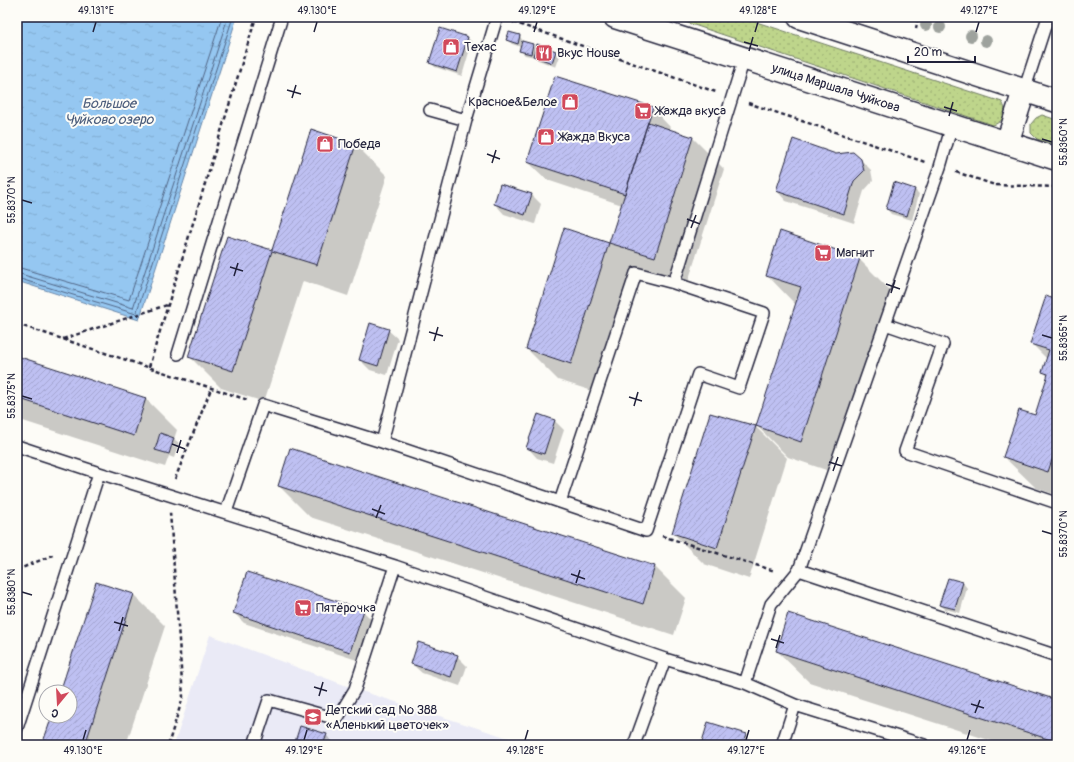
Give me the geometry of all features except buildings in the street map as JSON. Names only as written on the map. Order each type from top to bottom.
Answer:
[{"type":"main road","name":"улица Маршала Чуйкова","points":[[616,17],[1057,160]]},
{"type":"main road","points":[[799,17],[1057,101]]},
{"type":"main road","points":[[1007,143],[1024,91]]},
{"type":"lane","points":[[178,354],[282,17]]},
{"type":"lane","points":[[382,442],[466,120],[497,17]]},
{"type":"lane","points":[[1024,91],[1048,17]]},
{"type":"lane","points":[[674,283],[744,59]]},
{"type":"lane","points":[[430,110],[466,120]]},
{"type":"lane","points":[[745,682],[770,604],[796,573],[940,167],[952,125]]},
{"type":"lane","points":[[226,512],[263,406],[382,442],[646,531],[698,374],[739,388],[764,313],[674,283],[636,273],[560,502]]},
{"type":"lane","points":[[885,324],[943,344],[905,451],[1057,503]]},
{"type":"lane","points":[[17,446],[395,566],[665,659],[745,682],[795,705],[924,745]]},
{"type":"lane","points":[[17,728],[99,473]]},
{"type":"lane","points":[[254,745],[269,700],[337,720],[354,689],[395,566]]},
{"type":"lane","points":[[796,573],[1057,656]]},
{"type":"lane","points":[[634,745],[665,659]]},
{"type":"lane","points":[[782,745],[795,705]]},
{"type":"path","points":[[149,367],[256,17]]},
{"type":"path","points":[[916,29],[918,17]]},
{"type":"path","points":[[510,21],[731,98],[995,185],[1057,187]]},
{"type":"path","points":[[62,339],[168,305]]},
{"type":"path","points":[[17,324],[263,406]]},
{"type":"path","points":[[168,745],[183,697],[168,494],[211,389]]},
{"type":"path","points":[[646,531],[796,573]]},
{"type":"path","points":[[17,570],[76,545]]},
{"type":"shaded area","name":"Детский сад № 388 «Аленький цветочек»","points":[[210,635],[355,689],[531,745],[174,745]]},
{"type":"green space","points":[[670,17],[741,17],[1002,102],[1005,113],[1003,119],[993,125]]},
{"type":"green space","points":[[1042,115],[1057,120],[1057,145],[1037,139],[1031,133],[1031,124],[1036,118]]},
{"type":"water","name":"Большое Чуйково озеро","points":[[17,17],[237,17],[139,320],[17,281]]},
{"type":"place","name":"Техас","points":[[451,47]]},
{"type":"place","name":"Вкус House","points":[[544,53]]},
{"type":"place","name":"Красное&Белое","points":[[570,102]]},
{"type":"place","name":"Жажда вкуса","points":[[643,111]]},
{"type":"place","name":"Жажда Вкуса","points":[[546,137]]},
{"type":"place","name":"Победа","points":[[325,144]]},
{"type":"place","name":"Магнит","points":[[823,253]]},
{"type":"place","name":"Пятёрочка","points":[[303,608]]},
{"type":"place","name":"Детский сад № 388 «Аленький цветочек»","points":[[313,717]]}]
